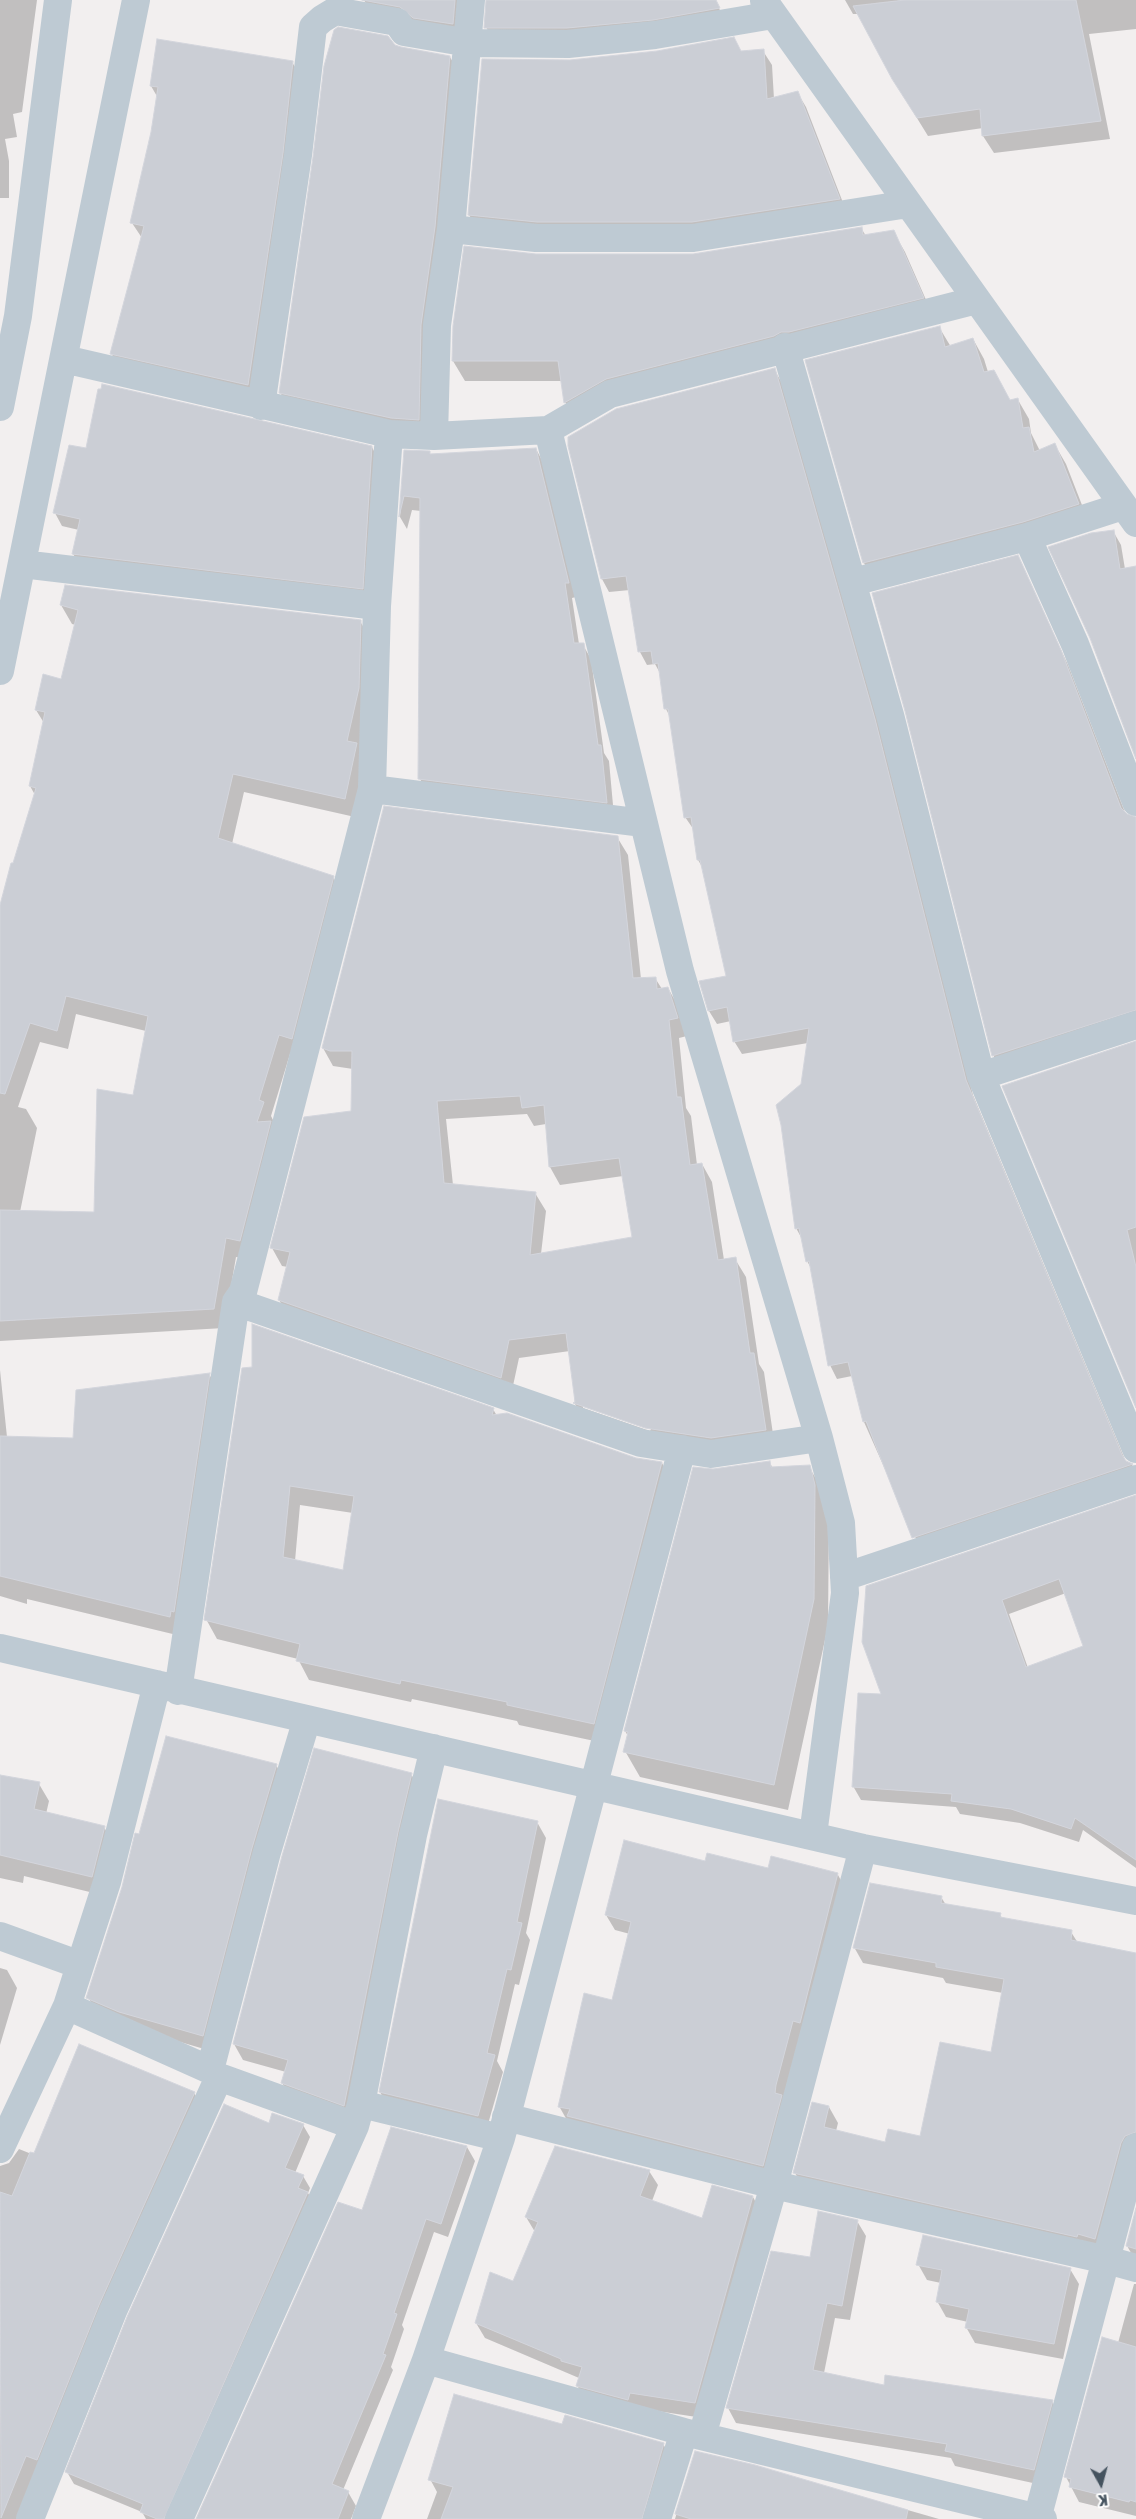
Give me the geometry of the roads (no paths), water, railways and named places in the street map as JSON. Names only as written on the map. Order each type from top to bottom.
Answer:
[{"type":"street","points":[[0,407],[6,342],[58,0]]},
{"type":"street","points":[[0,671],[136,0]]},
{"type":"street","points":[[434,436],[437,325],[451,229],[469,43],[471,0]]},
{"type":"street","points":[[261,406],[298,155],[312,27],[335,11],[398,22],[404,32],[469,43],[568,44],[655,35],[768,8],[1130,514],[1027,537],[853,582]]},
{"type":"street","points":[[451,229],[536,238],[693,238],[908,204]]},
{"type":"street","points":[[64,359],[389,434],[434,436],[548,430],[610,394],[785,347],[977,300]]},
{"type":"street","points":[[785,347],[890,715],[981,1076],[1136,1449]]},
{"type":"street","points":[[548,430],[680,971],[819,1438],[841,1523],[845,1593],[812,1835]]},
{"type":"street","points":[[0,2148],[67,2006],[168,1688],[236,1302],[243,1292],[372,789],[377,606],[389,434]]},
{"type":"street","points":[[1027,537],[1075,644],[1136,802]]},
{"type":"street","points":[[22,564],[377,606]]},
{"type":"street","points":[[372,789],[643,823]]},
{"type":"street","points":[[981,1076],[1136,1025]]},
{"type":"street","points":[[236,1302],[641,1443],[711,1454],[819,1438]]},
{"type":"street","points":[[366,2519],[426,2360],[503,2128],[682,1449]]},
{"type":"street","points":[[844,1577],[1136,1479]]},
{"type":"street","points":[[0,1648],[863,1848],[1136,1901]]},
{"type":"street","points":[[30,2519],[113,2311],[214,2074],[267,1852],[307,1719]]},
{"type":"street","points":[[179,2519],[358,2115],[414,1835],[434,1748]]},
{"type":"street","points":[[657,2519],[693,2434],[774,2186],[863,1848]]},
{"type":"street","points":[[0,1936],[80,1965]]},
{"type":"street","points":[[67,2006],[214,2074],[358,2115],[503,2128],[774,2186],[1136,2268]]},
{"type":"street","points":[[426,2360],[693,2434],[1039,2519],[1136,2147]]}]
